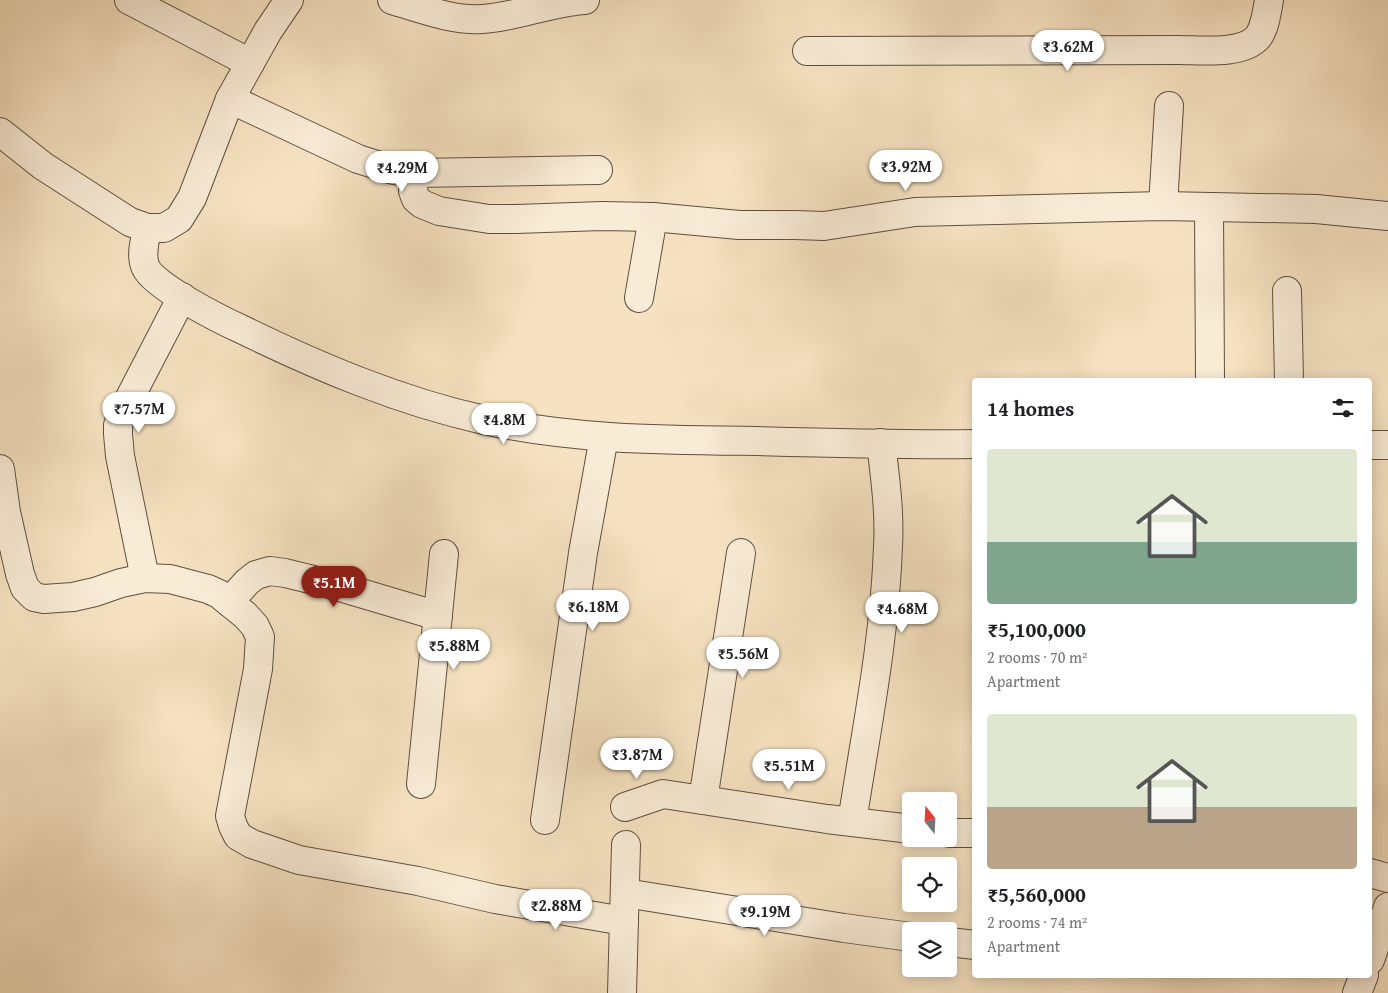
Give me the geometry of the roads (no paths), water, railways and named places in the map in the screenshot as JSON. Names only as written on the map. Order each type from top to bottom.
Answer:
[{"type":"street","points":[[129,0],[250,63]]},
{"type":"street","points":[[0,132],[43,166],[130,222],[147,228],[164,228],[178,219],[192,198],[230,98],[268,30],[290,0]]},
{"type":"street","points":[[392,0],[462,18],[482,19],[585,0]]},
{"type":"street","points":[[807,51],[1169,50],[1236,48],[1258,37],[1263,28],[1269,0]]},
{"type":"street","points":[[230,98],[358,159],[394,170],[414,173],[598,170]]},
{"type":"street","points":[[1163,206],[1169,106]]},
{"type":"street","points":[[414,173],[413,190],[416,199],[422,204],[439,210],[468,216],[516,219],[602,216],[653,218],[739,226],[824,226],[915,212],[1163,206],[1316,209],[1388,216]]},
{"type":"street","points":[[1209,208],[1210,378]]},
{"type":"street","points":[[639,298],[653,218]]},
{"type":"street","points":[[147,228],[143,250],[146,268],[156,282],[218,319],[283,350],[359,382],[412,400],[484,420],[559,434],[637,440],[972,444]]},
{"type":"street","points":[[1287,292],[1289,378]]},
{"type":"street","points":[[145,578],[120,456],[118,425],[123,411],[182,297]]},
{"type":"street","points":[[545,820],[583,553],[604,437]]},
{"type":"street","points":[[852,822],[875,676],[885,590],[888,512],[881,443]]},
{"type":"street","points":[[1372,445],[1388,446]]},
{"type":"street","points":[[0,469],[3,512],[25,588],[34,597],[44,599],[73,597],[145,578],[170,579],[208,589],[219,594],[255,626],[260,637],[258,670],[230,816],[232,826],[238,836],[252,844],[299,860],[418,881],[495,899],[624,921]]},
{"type":"street","points":[[703,800],[741,553]]},
{"type":"street","points":[[421,784],[444,554]]},
{"type":"street","points":[[229,602],[256,575],[270,571],[330,584],[438,616]]},
{"type":"street","points":[[625,807],[663,794],[902,828]]},
{"type":"street","points":[[958,833],[972,833]]},
{"type":"street","points":[[622,993],[626,846]]},
{"type":"street","points":[[1372,874],[1388,878]]},
{"type":"street","points":[[625,893],[902,936]]},
{"type":"street","points":[[1373,963],[1388,907]]},
{"type":"street","points":[[957,943],[972,945]]},
{"type":"street","points":[[1357,993],[1365,978]]}]
